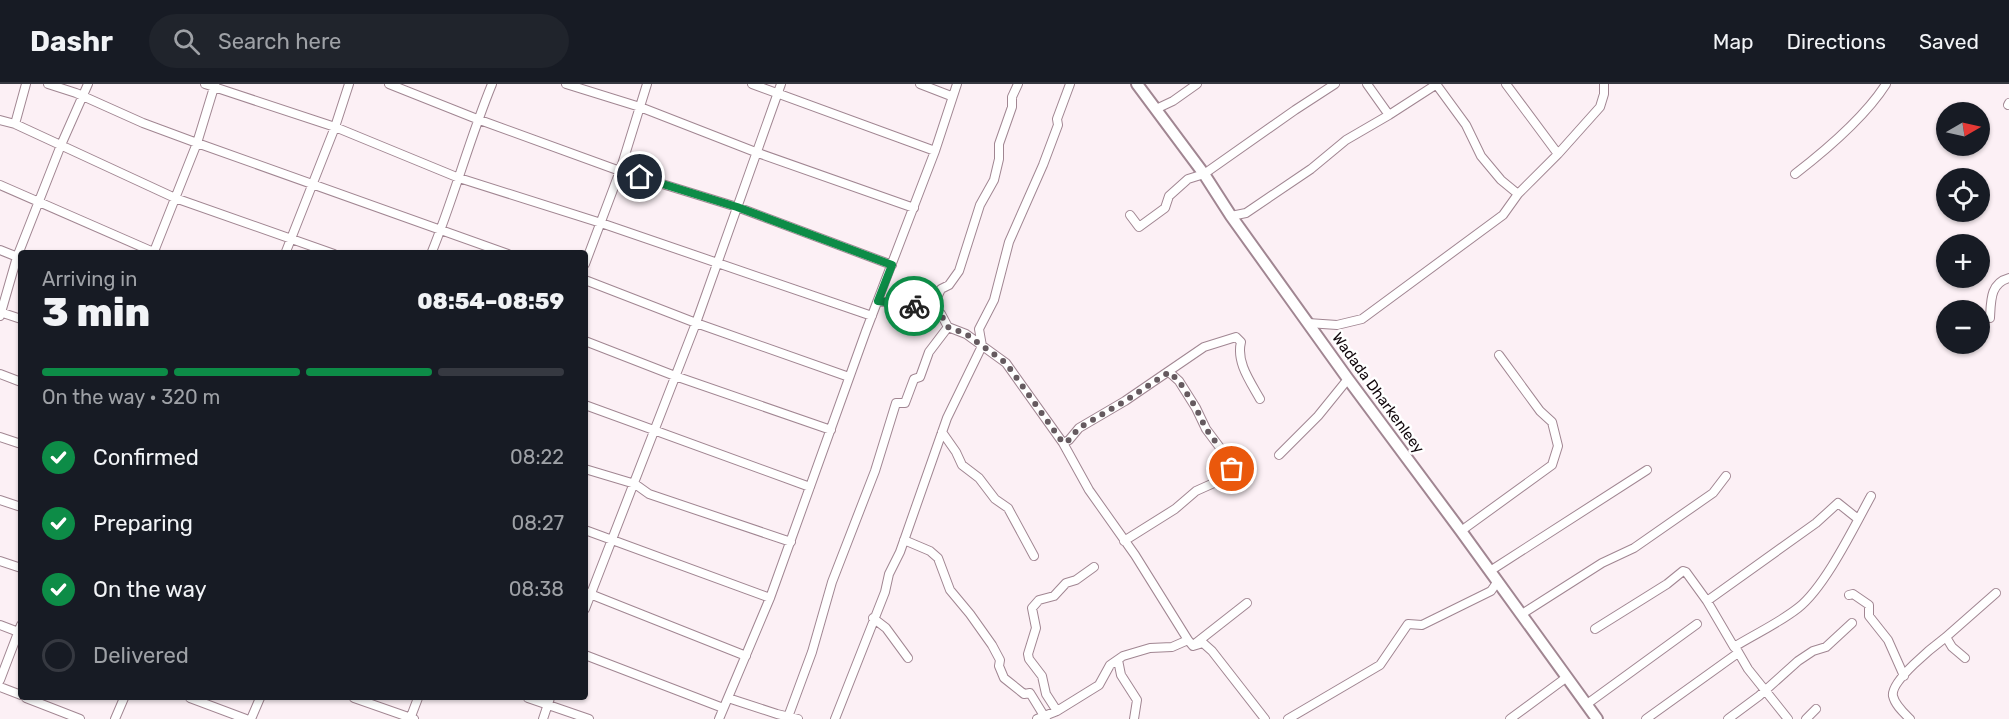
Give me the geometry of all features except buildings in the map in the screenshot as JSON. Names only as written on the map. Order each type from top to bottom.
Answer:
[{"type":"main road","name":"Wadada Dharkenleey","points":[[1137,84],[1204,174],[1231,216],[1348,379],[1597,719]]},
{"type":"street","points":[[15,124],[26,84]]},
{"type":"street","points":[[48,84],[84,96],[143,123],[197,143],[312,182],[497,250]]},
{"type":"street","points":[[22,250],[61,145],[88,84]]},
{"type":"street","points":[[205,84],[335,127],[459,178],[601,223],[872,316]]},
{"type":"street","points":[[286,250],[335,127],[349,84]]},
{"type":"street","points":[[389,84],[620,171],[737,207],[892,265]]},
{"type":"street","points":[[432,250],[441,231],[477,119],[492,84]]},
{"type":"street","points":[[566,84],[640,107],[758,153],[914,208]]},
{"type":"street","points":[[588,256],[620,171],[647,84]]},
{"type":"street","points":[[752,84],[779,88],[935,151]]},
{"type":"street","points":[[920,84],[951,96]]},
{"type":"street","points":[[720,719],[791,542],[849,377],[935,151],[951,96],[957,84]]},
{"type":"street","points":[[932,308],[941,289],[950,285],[959,271],[980,206],[994,180],[999,159],[999,144],[1012,107],[1012,98],[1017,84]]},
{"type":"street","points":[[835,719],[885,592],[889,574],[896,563],[942,432],[982,346],[979,329],[994,300],[1009,242],[1043,165],[1058,124],[1056,119],[1070,84]]},
{"type":"street","points":[[1155,109],[1173,101],[1197,84]]},
{"type":"street","points":[[1130,215],[1139,227],[1165,208],[1169,196],[1188,179],[1204,174],[1335,84]]},
{"type":"street","points":[[1367,84],[1389,115]]},
{"type":"street","points":[[1231,216],[1246,213],[1261,204],[1311,169],[1346,140],[1437,84],[1466,124],[1480,156],[1518,194]]},
{"type":"street","points":[[1506,84],[1558,154]]},
{"type":"street","points":[[1308,323],[1337,325],[1362,319],[1503,215],[1518,194],[1600,107],[1604,84]]},
{"type":"street","points":[[1795,174],[1824,152],[1875,101],[1886,84]]},
{"type":"street","points":[[156,250],[197,143],[214,86]]},
{"type":"street","points":[[746,656],[588,593],[635,484],[758,153],[779,88]]},
{"type":"street","points":[[0,120],[15,124],[175,198],[323,250]]},
{"type":"street","points":[[0,185],[148,250]]},
{"type":"street","points":[[0,250],[18,258]]},
{"type":"street","points":[[18,261],[0,313],[18,319]]},
{"type":"street","points":[[1990,318],[1991,297],[1995,286],[2009,278]]},
{"type":"street","points":[[588,281],[849,377]]},
{"type":"street","points":[[878,301],[932,308],[941,314],[948,327],[966,334],[1006,363],[1063,443],[1089,490],[1125,541],[1190,643]]},
{"type":"street","points":[[788,717],[812,652],[832,582],[875,471],[896,404],[905,403],[914,379],[920,377],[929,352],[948,327]]},
{"type":"street","points":[[1063,443],[1068,441],[1079,428],[1125,401],[1204,348],[1236,337],[1241,342],[1238,352],[1243,369],[1260,399]]},
{"type":"street","points":[[588,342],[675,376],[831,430]]},
{"type":"street","points":[[1461,531],[1552,465],[1558,446],[1552,422],[1540,411],[1499,355]]},
{"type":"street","points":[[1125,541],[1175,509],[1196,491],[1211,484],[1232,469],[1179,381],[1169,372]]},
{"type":"street","points":[[0,374],[18,381]]},
{"type":"street","points":[[1279,455],[1318,416],[1348,379]]},
{"type":"street","points":[[588,406],[810,487]]},
{"type":"street","points":[[942,432],[962,465],[979,478],[995,499],[1008,508],[1034,556]]},
{"type":"street","points":[[0,437],[18,443]]},
{"type":"street","points":[[588,470],[635,484],[650,494],[791,542]]},
{"type":"street","points":[[1490,571],[1647,470]]},
{"type":"street","points":[[1522,614],[1602,563],[1634,548],[1713,493],[1726,476]]},
{"type":"street","points":[[1646,719],[1736,650],[1799,608],[1824,577],[1871,496]]},
{"type":"street","points":[[0,500],[18,506]]},
{"type":"street","points":[[1707,601],[1816,523],[1838,503],[1858,519]]},
{"type":"street","points":[[588,531],[770,598]]},
{"type":"street","points":[[904,540],[930,551],[938,558],[950,590],[992,645],[1000,660],[999,666],[1004,678],[1024,694],[1030,693],[1042,718],[1099,685],[1110,665],[1137,651],[1203,643],[1212,651],[1265,719]]},
{"type":"street","points":[[0,561],[18,567]]},
{"type":"street","points":[[1057,711],[1046,694],[1042,676],[1029,659],[1028,654],[1036,628],[1032,608],[1039,600],[1058,593],[1066,583],[1076,580],[1095,567]]},
{"type":"street","points":[[1595,629],[1667,584],[1683,571],[1686,572],[1707,601],[1736,650],[1788,719]]},
{"type":"street","points":[[1288,719],[1380,665],[1408,624],[1422,625],[1491,591],[1498,581]]},
{"type":"street","points":[[1910,719],[1898,705],[1893,694],[1897,683],[1996,593]]},
{"type":"street","points":[[1849,595],[1859,597],[1869,605],[1869,616],[1888,640],[1904,676]]},
{"type":"street","points":[[1190,643],[1247,603]]},
{"type":"street","points":[[873,618],[886,628],[908,658]]},
{"type":"street","points":[[1728,719],[1765,691],[1798,661],[1813,651],[1827,646],[1852,623]]},
{"type":"street","points":[[1587,704],[1697,624]]},
{"type":"street","points":[[0,625],[18,630]]},
{"type":"street","points":[[0,680],[18,635]]},
{"type":"street","points":[[1946,637],[1952,647],[1965,658]]},
{"type":"street","points":[[588,657],[723,708]]},
{"type":"street","points":[[1118,660],[1121,675],[1137,700],[1134,719]]},
{"type":"street","points":[[1510,719],[1567,677]]},
{"type":"street","points":[[0,687],[18,694]]},
{"type":"street","points":[[728,698],[798,719]]},
{"type":"street","points":[[31,700],[80,719]]},
{"type":"street","points":[[115,719],[123,700]]},
{"type":"street","points":[[195,700],[246,719]]},
{"type":"street","points":[[251,719],[259,700]]},
{"type":"street","points":[[360,700],[411,718],[417,700]]},
{"type":"street","points":[[543,719],[549,701],[589,719]]},
{"type":"street","points":[[1806,719],[1816,709]]},
{"type":"way so far","points":[[914,306],[932,308],[941,314],[948,327],[966,334],[1006,363],[1063,443],[1068,441],[1079,428],[1169,372],[1179,381],[1232,469]]},
{"type":"route","points":[[640,177],[737,207],[892,265],[878,301],[914,306]]}]
